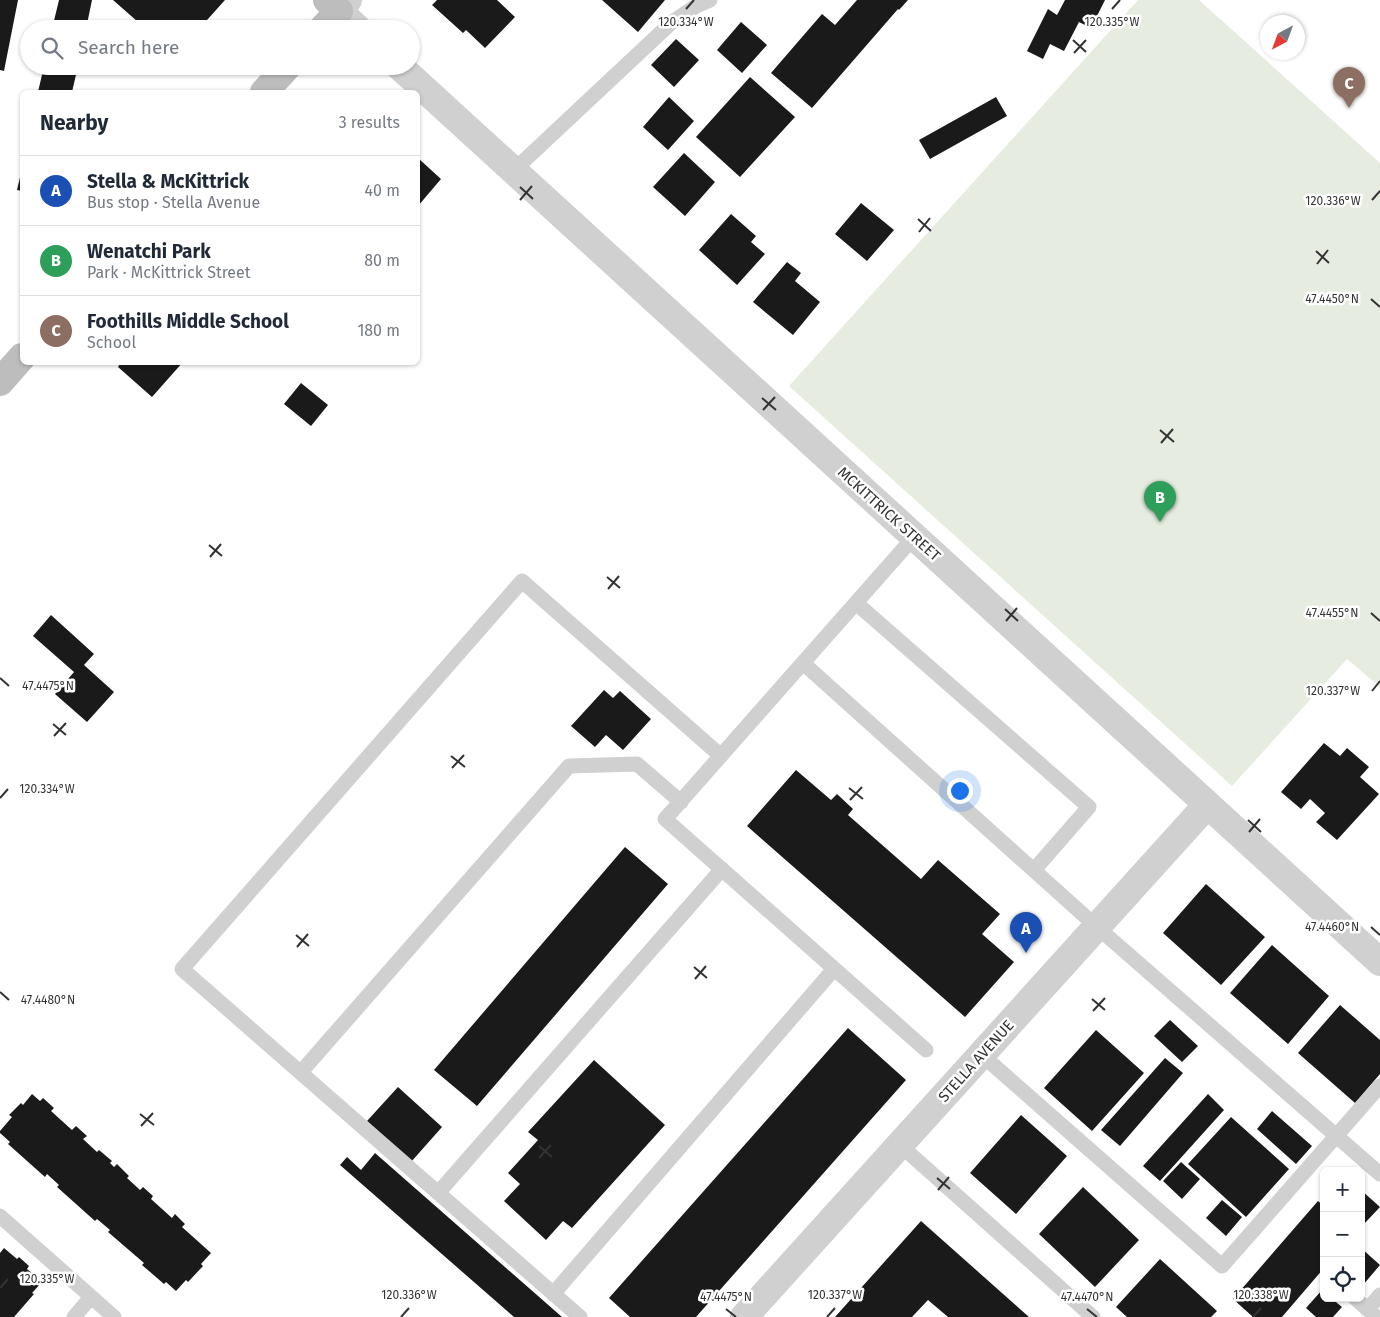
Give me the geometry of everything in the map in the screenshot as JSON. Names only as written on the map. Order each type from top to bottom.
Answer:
[{"type":"street","points":[[266,90],[280,75]]},
{"type":"street","name":"MCKITTRICK STREET","points":[[409,75],[1380,962]]},
{"type":"street","points":[[0,382],[20,359]]},
{"type":"street","name":"STELLA AVENUE","points":[[744,1317],[1208,805]]},
{"type":"lane","points":[[513,171],[670,22],[710,0]]},
{"type":"lane","points":[[914,537],[665,820],[926,1050]]},
{"type":"lane","points":[[580,1317],[182,969],[522,582],[721,756]]},
{"type":"lane","points":[[856,604],[1089,807],[1034,870]]},
{"type":"lane","points":[[803,664],[1097,927],[1380,1174]]},
{"type":"lane","points":[[301,1072],[569,766],[638,764],[681,802]]},
{"type":"lane","points":[[438,1192],[722,869]]},
{"type":"lane","points":[[553,1294],[834,969]]},
{"type":"lane","points":[[982,1055],[1222,1266],[1380,1086]]},
{"type":"lane","points":[[900,1145],[1094,1317]]},
{"type":"lane","points":[[0,1216],[114,1317]]},
{"type":"lane","points":[[1360,1302],[1372,1313],[1380,1295]]},
{"type":"lane","points":[[74,1317],[91,1297]]},
{"type":"shaded area","points":[[1138,0],[1199,0],[1260,55],[1260,60],[1266,60],[1380,163],[1380,687],[1347,659],[1232,786],[789,386]]},
{"type":"building","points":[[0,0],[18,0],[4,71],[0,70]]},
{"type":"building","points":[[59,0],[92,0],[88,20],[54,20]]},
{"type":"building","points":[[113,0],[225,0],[207,20],[136,20]]},
{"type":"building","points":[[437,0],[497,0],[515,17],[485,48],[466,30],[463,33],[432,5]]},
{"type":"building","points":[[602,0],[665,0],[638,32]]},
{"type":"building","points":[[857,0],[908,0],[812,108],[771,73],[822,14],[835,25]]},
{"type":"building","points":[[1065,0],[1105,0],[1091,28],[1079,22],[1064,51],[1050,44],[1043,59],[1027,51],[1048,9],[1057,15]]},
{"type":"building","points":[[741,22],[767,45],[742,73],[717,50]]},
{"type":"building","points":[[676,39],[699,60],[674,87],[651,65]]},
{"type":"building","points":[[42,75],[76,75],[72,90],[38,90]]},
{"type":"building","points":[[750,77],[795,117],[740,177],[696,137]]},
{"type":"building","points":[[669,97],[694,121],[668,150],[643,127]]},
{"type":"building","points":[[996,97],[1007,116],[930,159],[919,140]]},
{"type":"building","points":[[684,153],[715,182],[685,216],[653,187]]},
{"type":"building","points":[[420,160],[441,179],[420,204]]},
{"type":"building","points":[[20,177],[20,191],[17,190]]},
{"type":"building","points":[[861,203],[894,230],[867,261],[835,234]]},
{"type":"building","points":[[731,214],[756,236],[751,242],[765,254],[737,285],[699,250]]},
{"type":"building","points":[[787,262],[801,273],[795,281],[820,302],[793,335],[753,302]]},
{"type":"building","points":[[119,365],[180,365],[152,397],[118,367]]},
{"type":"building","points":[[301,383],[328,405],[311,426],[284,404]]},
{"type":"building","points":[[51,615],[94,654],[84,665],[114,692],[87,722],[55,694],[74,672],[33,636]]},
{"type":"building","points":[[604,690],[613,698],[620,691],[651,719],[623,750],[606,735],[595,747],[571,726]]},
{"type":"building","points":[[1324,743],[1340,756],[1347,748],[1369,767],[1360,777],[1379,794],[1337,840],[1316,822],[1325,813],[1310,799],[1301,809],[1281,792]]},
{"type":"building","points":[[796,770],[831,800],[837,794],[853,809],[848,815],[921,879],[938,860],[1000,914],[982,934],[1014,962],[965,1017],[747,826]]},
{"type":"building","points":[[625,847],[668,884],[477,1106],[434,1070]]},
{"type":"building","points":[[1206,884],[1265,937],[1221,985],[1163,933]]},
{"type":"building","points":[[1272,945],[1329,996],[1288,1044],[1230,993]]},
{"type":"building","points":[[1340,1005],[1380,1040],[1380,1074],[1355,1103],[1298,1053]]},
{"type":"building","points":[[1170,1020],[1198,1046],[1182,1062],[1154,1036]]},
{"type":"building","points":[[848,1028],[906,1080],[696,1317],[630,1317],[609,1298]]},
{"type":"building","points":[[1096,1030],[1144,1073],[1092,1131],[1044,1088]]},
{"type":"building","points":[[1165,1058],[1183,1073],[1120,1146],[1101,1130]]},
{"type":"building","points":[[594,1060],[665,1125],[572,1228],[563,1221],[546,1240],[504,1201],[520,1184],[508,1173],[538,1140],[528,1132]]},
{"type":"building","points":[[398,1087],[442,1127],[411,1162],[367,1121]]},
{"type":"building","points":[[32,1094],[40,1101],[43,1098],[54,1108],[51,1111],[72,1130],[76,1126],[87,1136],[83,1139],[97,1152],[99,1150],[112,1161],[110,1163],[114,1167],[117,1164],[129,1176],[127,1178],[140,1190],[143,1187],[153,1196],[151,1199],[172,1218],[175,1214],[185,1224],[182,1227],[211,1253],[201,1264],[203,1266],[188,1282],[186,1280],[176,1291],[166,1282],[164,1284],[142,1265],[144,1263],[108,1232],[110,1230],[97,1219],[95,1221],[57,1187],[59,1185],[47,1174],[45,1177],[8,1144],[10,1142],[0,1131],[12,1117],[9,1115],[21,1103],[23,1105]]},
{"type":"building","points":[[1208,1094],[1224,1110],[1160,1181],[1143,1166]]},
{"type":"building","points":[[1272,1111],[1312,1146],[1296,1164],[1257,1129]]},
{"type":"building","points":[[1021,1115],[1067,1156],[1016,1214],[970,1173]]},
{"type":"building","points":[[1231,1117],[1289,1169],[1246,1217],[1188,1164]]},
{"type":"building","points":[[375,1153],[562,1317],[514,1317],[340,1165],[347,1157],[361,1170]]},
{"type":"building","points":[[1181,1162],[1200,1179],[1182,1199],[1163,1181]]},
{"type":"building","points":[[1083,1187],[1139,1240],[1095,1287],[1039,1234]]},
{"type":"building","points":[[1365,1194],[1380,1207],[1365,1223]]},
{"type":"building","points":[[1222,1200],[1242,1217],[1226,1236],[1206,1218]]},
{"type":"building","points":[[1318,1201],[1320,1203],[1320,1273],[1282,1317],[1253,1317],[1233,1299]]},
{"type":"building","points":[[921,1221],[1029,1317],[948,1317],[928,1300],[912,1317],[835,1317]]},
{"type":"building","points":[[4,1248],[17,1259],[19,1257],[29,1266],[27,1269],[42,1282],[14,1317],[0,1317],[0,1253]]},
{"type":"building","points":[[1365,1252],[1380,1265],[1365,1283]]},
{"type":"building","points":[[1160,1259],[1217,1311],[1211,1317],[1127,1317],[1116,1307]]},
{"type":"building","points":[[1320,1292],[1320,1302],[1336,1302],[1342,1307],[1333,1317],[1316,1317],[1306,1308]]},
{"type":"place","name":"Foothills Middle School","points":[[1349,108]]},
{"type":"place","name":"Wenatchi Park","points":[[1160,522]]},
{"type":"place","name":"Stella & McKittrick","points":[[1026,953]]}]
